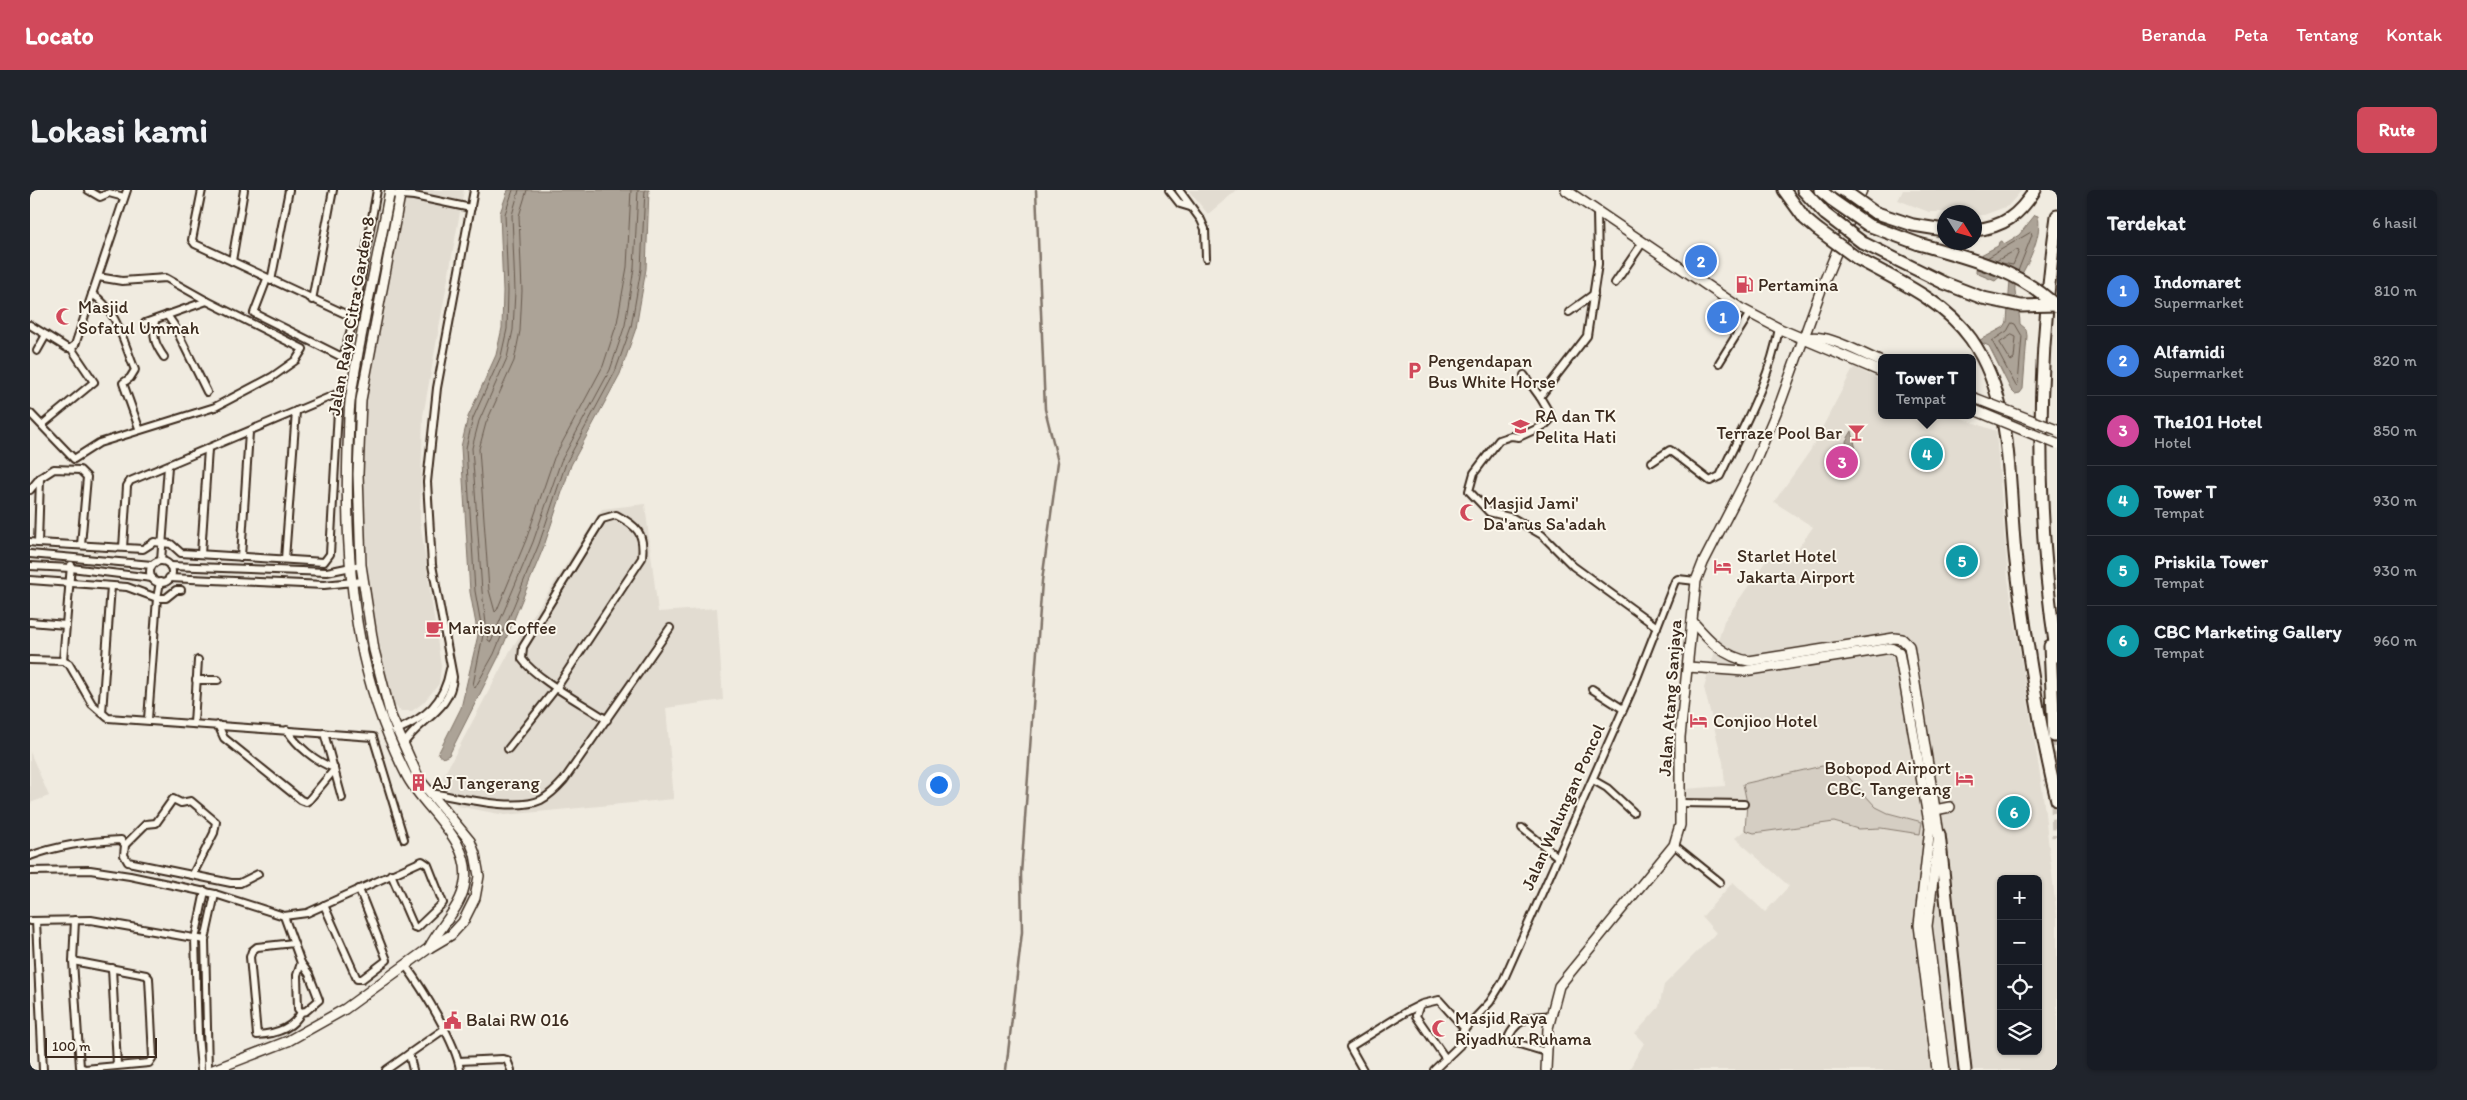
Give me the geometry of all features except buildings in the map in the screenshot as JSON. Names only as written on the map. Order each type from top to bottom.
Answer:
[{"type":"highway","points":[[1784,190],[1805,218],[1817,229],[1858,259],[1926,298],[1954,321],[1971,340],[1986,366],[1996,390],[2005,429],[2016,562],[2040,727],[2057,800]]},
{"type":"highway","points":[[1802,190],[1825,214],[1863,243],[1936,279],[1983,298],[2021,306],[2057,306]]},
{"type":"highway","points":[[1820,190],[1868,225],[1919,244],[1978,261],[2006,272],[2041,293],[2057,306]]},
{"type":"highway","points":[[1843,190],[1874,212],[1913,225],[1937,229]]},
{"type":"highway","points":[[1982,229],[1998,226],[2026,203],[2035,190]]},
{"type":"highway","points":[[2054,736],[2050,612],[2043,522],[2040,419],[2044,350],[2057,216]]},
{"type":"highway","points":[[2050,612],[2057,656]]},
{"type":"highway","points":[[1939,834],[1965,1070]]},
{"type":"street","points":[[71,348],[75,345],[125,194],[109,193],[100,196],[88,190]]},
{"type":"street","points":[[202,190],[193,241],[269,280],[354,318]]},
{"type":"street","points":[[232,261],[244,190]]},
{"type":"street","points":[[289,190],[269,280],[254,313],[340,356],[347,350],[377,190]]},
{"type":"street","points":[[312,300],[333,190]]},
{"type":"street","points":[[402,745],[410,734],[436,714],[448,699],[452,689],[453,677],[432,565],[427,482],[437,388],[474,190]]},
{"type":"street","points":[[1169,190],[1180,204],[1190,207]]},
{"type":"street","points":[[1179,190],[1201,220],[1205,229],[1206,258]]},
{"type":"street","points":[[1566,190],[1750,313],[1821,347],[1876,363]]},
{"type":"street","name":"Jalan Atang Sanjaya","points":[[1546,1070],[1550,1016],[1559,986],[1674,844],[1680,825],[1680,737],[1696,581],[1702,563],[1755,462],[1798,358],[1812,314],[1862,190]]},
{"type":"street","points":[[389,192],[471,208]]},
{"type":"street","name":"Jalan Raya Citra Garden 8","points":[[389,192],[350,399],[347,474],[350,568],[360,641],[382,720],[402,745],[426,795],[454,838],[466,872],[459,903],[438,931],[429,948]]},
{"type":"street","name":"Jalan Raya Citra Garden 8","points":[[402,194],[361,400],[358,474],[361,565],[374,650],[392,732],[408,776],[470,841],[476,854],[479,876],[476,898],[463,922],[451,935],[429,948]]},
{"type":"street","points":[[1540,396],[1586,339],[1598,264],[1597,211]]},
{"type":"street","points":[[1615,283],[1643,242]]},
{"type":"street","points":[[30,413],[43,424],[70,458],[74,460],[99,443],[139,428],[215,406],[272,376],[296,360],[303,349],[206,302],[166,278],[122,281],[98,277]]},
{"type":"street","points":[[92,294],[104,303],[113,315],[135,370],[130,378],[123,383],[139,428]]},
{"type":"street","points":[[1569,312],[1594,294]]},
{"type":"street","points":[[146,323],[206,302]]},
{"type":"street","points":[[1718,363],[1750,313]]},
{"type":"street","points":[[1783,330],[1799,328],[1812,314]]},
{"type":"street","points":[[167,315],[208,392]]},
{"type":"street","points":[[155,320],[154,343],[164,357]]},
{"type":"street","points":[[30,325],[67,348],[71,348],[94,382],[43,424]]},
{"type":"street","points":[[1783,330],[1796,344],[1798,358]]},
{"type":"street","points":[[1652,462],[1670,450],[1710,481],[1720,476],[1755,400],[1783,330]]},
{"type":"street","points":[[37,351],[46,335]]},
{"type":"street","points":[[1804,339],[1813,335],[1825,338],[1876,363]]},
{"type":"street","points":[[1798,358],[1809,349],[1821,347]]},
{"type":"street","points":[[1524,375],[1540,396],[1550,414],[1549,422],[1519,438],[1511,436],[1499,440],[1480,465],[1469,484],[1470,493],[1489,512],[1513,518],[1542,535],[1573,566],[1657,627]]},
{"type":"street","points":[[30,542],[38,543],[81,545],[123,548],[144,549],[154,542],[171,544],[181,552],[324,562],[329,557],[339,393],[128,482],[123,548]]},
{"type":"street","points":[[1976,399],[2057,430]]},
{"type":"street","points":[[284,560],[296,411]]},
{"type":"street","points":[[1976,411],[2057,444]]},
{"type":"street","points":[[241,557],[249,432]]},
{"type":"street","points":[[201,554],[208,449]]},
{"type":"street","points":[[161,561],[168,466]]},
{"type":"street","points":[[30,490],[40,478],[54,468],[80,470],[85,473],[87,477],[81,545]]},
{"type":"street","points":[[38,543],[40,478]]},
{"type":"street","points":[[508,749],[557,687],[642,558],[643,544],[639,532],[629,522],[616,515],[602,520],[523,647],[522,659],[526,665],[557,687],[607,720]]},
{"type":"street","points":[[30,554],[152,565],[161,561]]},
{"type":"street","points":[[63,661],[72,558]]},
{"type":"street","points":[[161,561],[170,566],[327,572],[361,565]]},
{"type":"street","points":[[152,565],[150,571],[152,578]]},
{"type":"street","points":[[30,566],[71,568],[152,578],[160,582]]},
{"type":"street","points":[[169,578],[172,572],[170,566]]},
{"type":"street","points":[[160,582],[169,578],[324,585],[363,581]]},
{"type":"street","name":"Jalan Walungan Poncol","points":[[1434,1070],[1446,1059],[1460,1040],[1463,1027],[1498,991],[1623,709],[1674,583],[1681,579],[1696,581]]},
{"type":"street","points":[[30,580],[141,590],[157,598],[166,598],[176,590],[182,590]]},
{"type":"street","points":[[148,719],[157,598],[160,582]]},
{"type":"street","points":[[102,713],[111,586]]},
{"type":"street","points":[[1692,621],[1718,648],[1734,657],[1749,661],[1894,638],[1904,641],[1911,651],[1932,811],[1919,925],[1937,1070]]},
{"type":"street","points":[[30,622],[66,625]]},
{"type":"street","points":[[426,795],[503,804],[523,804],[539,800],[554,791],[607,720],[670,628]]},
{"type":"street","points":[[1688,667],[1744,671],[1891,648],[1897,650],[1902,659],[1932,811],[1939,834],[1927,926],[1945,1070]]},
{"type":"street","points":[[30,660],[63,661],[69,664],[92,704],[108,718],[148,719],[373,737],[404,839]]},
{"type":"street","points":[[194,723],[198,660]]},
{"type":"street","points":[[392,732],[416,720],[434,707],[442,696],[450,666]]},
{"type":"street","points":[[196,680],[218,680]]},
{"type":"street","points":[[1592,689],[1623,709]]},
{"type":"street","points":[[218,725],[224,738],[306,802],[334,769]]},
{"type":"street","points":[[287,730],[293,739],[324,764],[334,769]]},
{"type":"street","points":[[324,733],[342,798]]},
{"type":"street","points":[[1596,781],[1633,812]]},
{"type":"street","points":[[193,874],[214,832],[216,822],[192,801],[181,803],[171,800],[156,823],[146,824],[125,845],[124,855],[128,862],[231,883],[240,883],[258,874]]},
{"type":"street","points":[[1680,803],[1744,804]]},
{"type":"street","points":[[1932,811],[1950,807]]},
{"type":"street","points":[[1522,828],[1558,857]]},
{"type":"street","points":[[30,856],[45,850],[99,840],[121,840],[125,845]]},
{"type":"street","points":[[1674,844],[1720,882]]},
{"type":"street","points":[[30,871],[90,870],[205,891],[284,916],[307,913],[391,874],[422,861],[425,862],[443,903],[415,928],[391,874]]},
{"type":"street","points":[[324,905],[360,980],[387,960],[359,889]]},
{"type":"street","points":[[201,1070],[195,939],[205,891]]},
{"type":"street","points":[[208,1070],[204,940],[215,894]]},
{"type":"street","points":[[284,916],[294,943],[301,963],[309,974],[319,1000],[306,1011],[301,1012],[295,1022],[280,1031],[256,1034],[252,951],[257,947],[294,943]]},
{"type":"street","points":[[73,961],[146,976],[150,982],[152,1061],[149,1063],[85,1069],[80,1066],[73,961],[75,920]]},
{"type":"street","points":[[42,1070],[33,921],[90,920],[204,940]]},
{"type":"street","points":[[213,1070],[288,1041],[345,1009],[429,948]]},
{"type":"street","points":[[301,963],[297,975],[298,1009],[301,1012]]},
{"type":"street","points":[[406,966],[444,1030],[459,1061],[460,1070]]},
{"type":"street","points":[[112,968],[117,1065]]},
{"type":"street","points":[[1363,1070],[1350,1047],[1422,1004],[1439,1000],[1463,1027]]},
{"type":"street","points":[[1419,1007],[1416,1016],[1446,1059]]},
{"type":"street","points":[[1546,1052],[1511,1041],[1509,1036],[1514,1027],[1522,1021],[1535,1015],[1550,1016]]},
{"type":"street","points":[[386,1070],[444,1030]]},
{"type":"street","points":[[198,1036],[206,1036]]},
{"type":"street","points":[[410,1054],[414,1070]]},
{"type":"street","points":[[1958,1070],[1963,1056]]},
{"type":"street","points":[[459,1061],[502,1059],[507,1060],[511,1070]]},
{"type":"shaded area","points":[[405,190],[464,190],[423,416],[420,521],[441,666],[439,684],[423,703],[412,711],[401,711],[391,703],[371,601],[362,488],[365,401]]},
{"type":"shaded area","points":[[1188,190],[1237,190],[1208,214]]},
{"type":"shaded area","points":[[1903,190],[2022,190],[2008,206],[1984,215],[1982,215],[1982,205],[1937,205],[1937,212],[1929,212],[1898,200]]},
{"type":"shaded area","points":[[1854,367],[1878,379],[1878,419],[1964,419],[1996,431],[2008,579],[2042,787],[2057,918],[2057,1070],[1629,1070],[1644,1043],[1635,1034],[1659,1007],[1664,985],[1716,933],[1702,917],[1733,882],[1765,912],[1789,886],[1735,838],[1745,830],[1754,833],[1834,822],[1858,829],[1881,828],[1920,833],[1922,822],[1888,813],[1876,807],[1841,769],[1822,766],[1743,784],[1747,803],[1685,798],[1685,789],[1725,786],[1723,762],[1704,688],[1724,621],[1770,555],[1788,562],[1813,527],[1774,502],[1810,451]]},
{"type":"shaded area","points":[[645,504],[658,612],[717,608],[723,700],[666,708],[674,799],[505,815],[457,806],[443,777],[510,651],[602,509]]},
{"type":"shaded area","points":[[30,752],[49,796],[30,803]]},
{"type":"shaded area","points":[[1822,766],[1841,769],[1876,807],[1888,813],[1922,822],[1920,834],[1881,828],[1858,829],[1834,822],[1754,833],[1745,830],[1747,803],[1743,784]]},
{"type":"water","points":[[508,190],[649,190],[646,269],[636,328],[620,374],[571,465],[544,546],[499,656],[449,755],[443,758],[438,754],[461,708],[478,635],[470,592],[461,447],[468,417],[496,355],[502,328],[503,291],[500,213]]},
{"type":"water","points":[[2035,215],[2038,216],[2039,223],[2035,245],[2015,285],[2020,324],[2026,329],[2027,336],[2023,389],[2020,393],[2015,394],[2011,390],[1989,346],[1980,340],[2004,327],[2007,322],[2010,280],[2003,274],[1995,281],[1976,273],[1977,257],[1998,246],[1999,242],[2002,241],[2004,244],[2019,235]]},
{"type":"water","points":[[1852,431],[1857,455],[1847,448],[1846,441]]},
{"type":"waterway","points":[[1006,1070],[1022,932],[1021,874],[1042,581],[1058,462],[1045,409],[1036,190]]},
{"type":"tunnel","points":[[2054,736],[2057,837]]},
{"type":"place","name":"Alfamidi","points":[[1701,261]]},
{"type":"place","name":"Pertamina","points":[[1744,285]]},
{"type":"place","name":"Masjid Sofatul Ummah","points":[[64,317]]},
{"type":"place","name":"Indomaret","points":[[1723,317]]},
{"type":"place","name":"Pengendapan Bus White Horse","points":[[1414,371]]},
{"type":"place","name":"RA dan TK Pelita Hati","points":[[1521,426]]},
{"type":"place","name":"Terraze Pool Bar","points":[[1856,433]]},
{"type":"place","name":"Tower T","points":[[1927,454]]},
{"type":"place","name":"The101 Hotel","points":[[1842,462]]},
{"type":"place","name":"Masjid Jami' Da'arus Sa'adah","points":[[1469,513]]},
{"type":"place","name":"Priskila Tower","points":[[1962,561]]},
{"type":"place","name":"Starlet Hotel Jakarta Airport","points":[[1723,566]]},
{"type":"place","name":"Marisu Coffee","points":[[434,628]]},
{"type":"place","name":"Conjioo Hotel","points":[[1699,721]]},
{"type":"place","name":"Bobopod Airport CBC, Tangerang","points":[[1965,778]]},
{"type":"place","name":"AJ Tangerang","points":[[418,783]]},
{"type":"place","name":"CBC Marketing Gallery","points":[[2014,812]]},
{"type":"place","name":"Balai RW 016","points":[[452,1020]]},
{"type":"place","name":"Masjid Raya Riyadhur Ruhama","points":[[1441,1028]]}]
